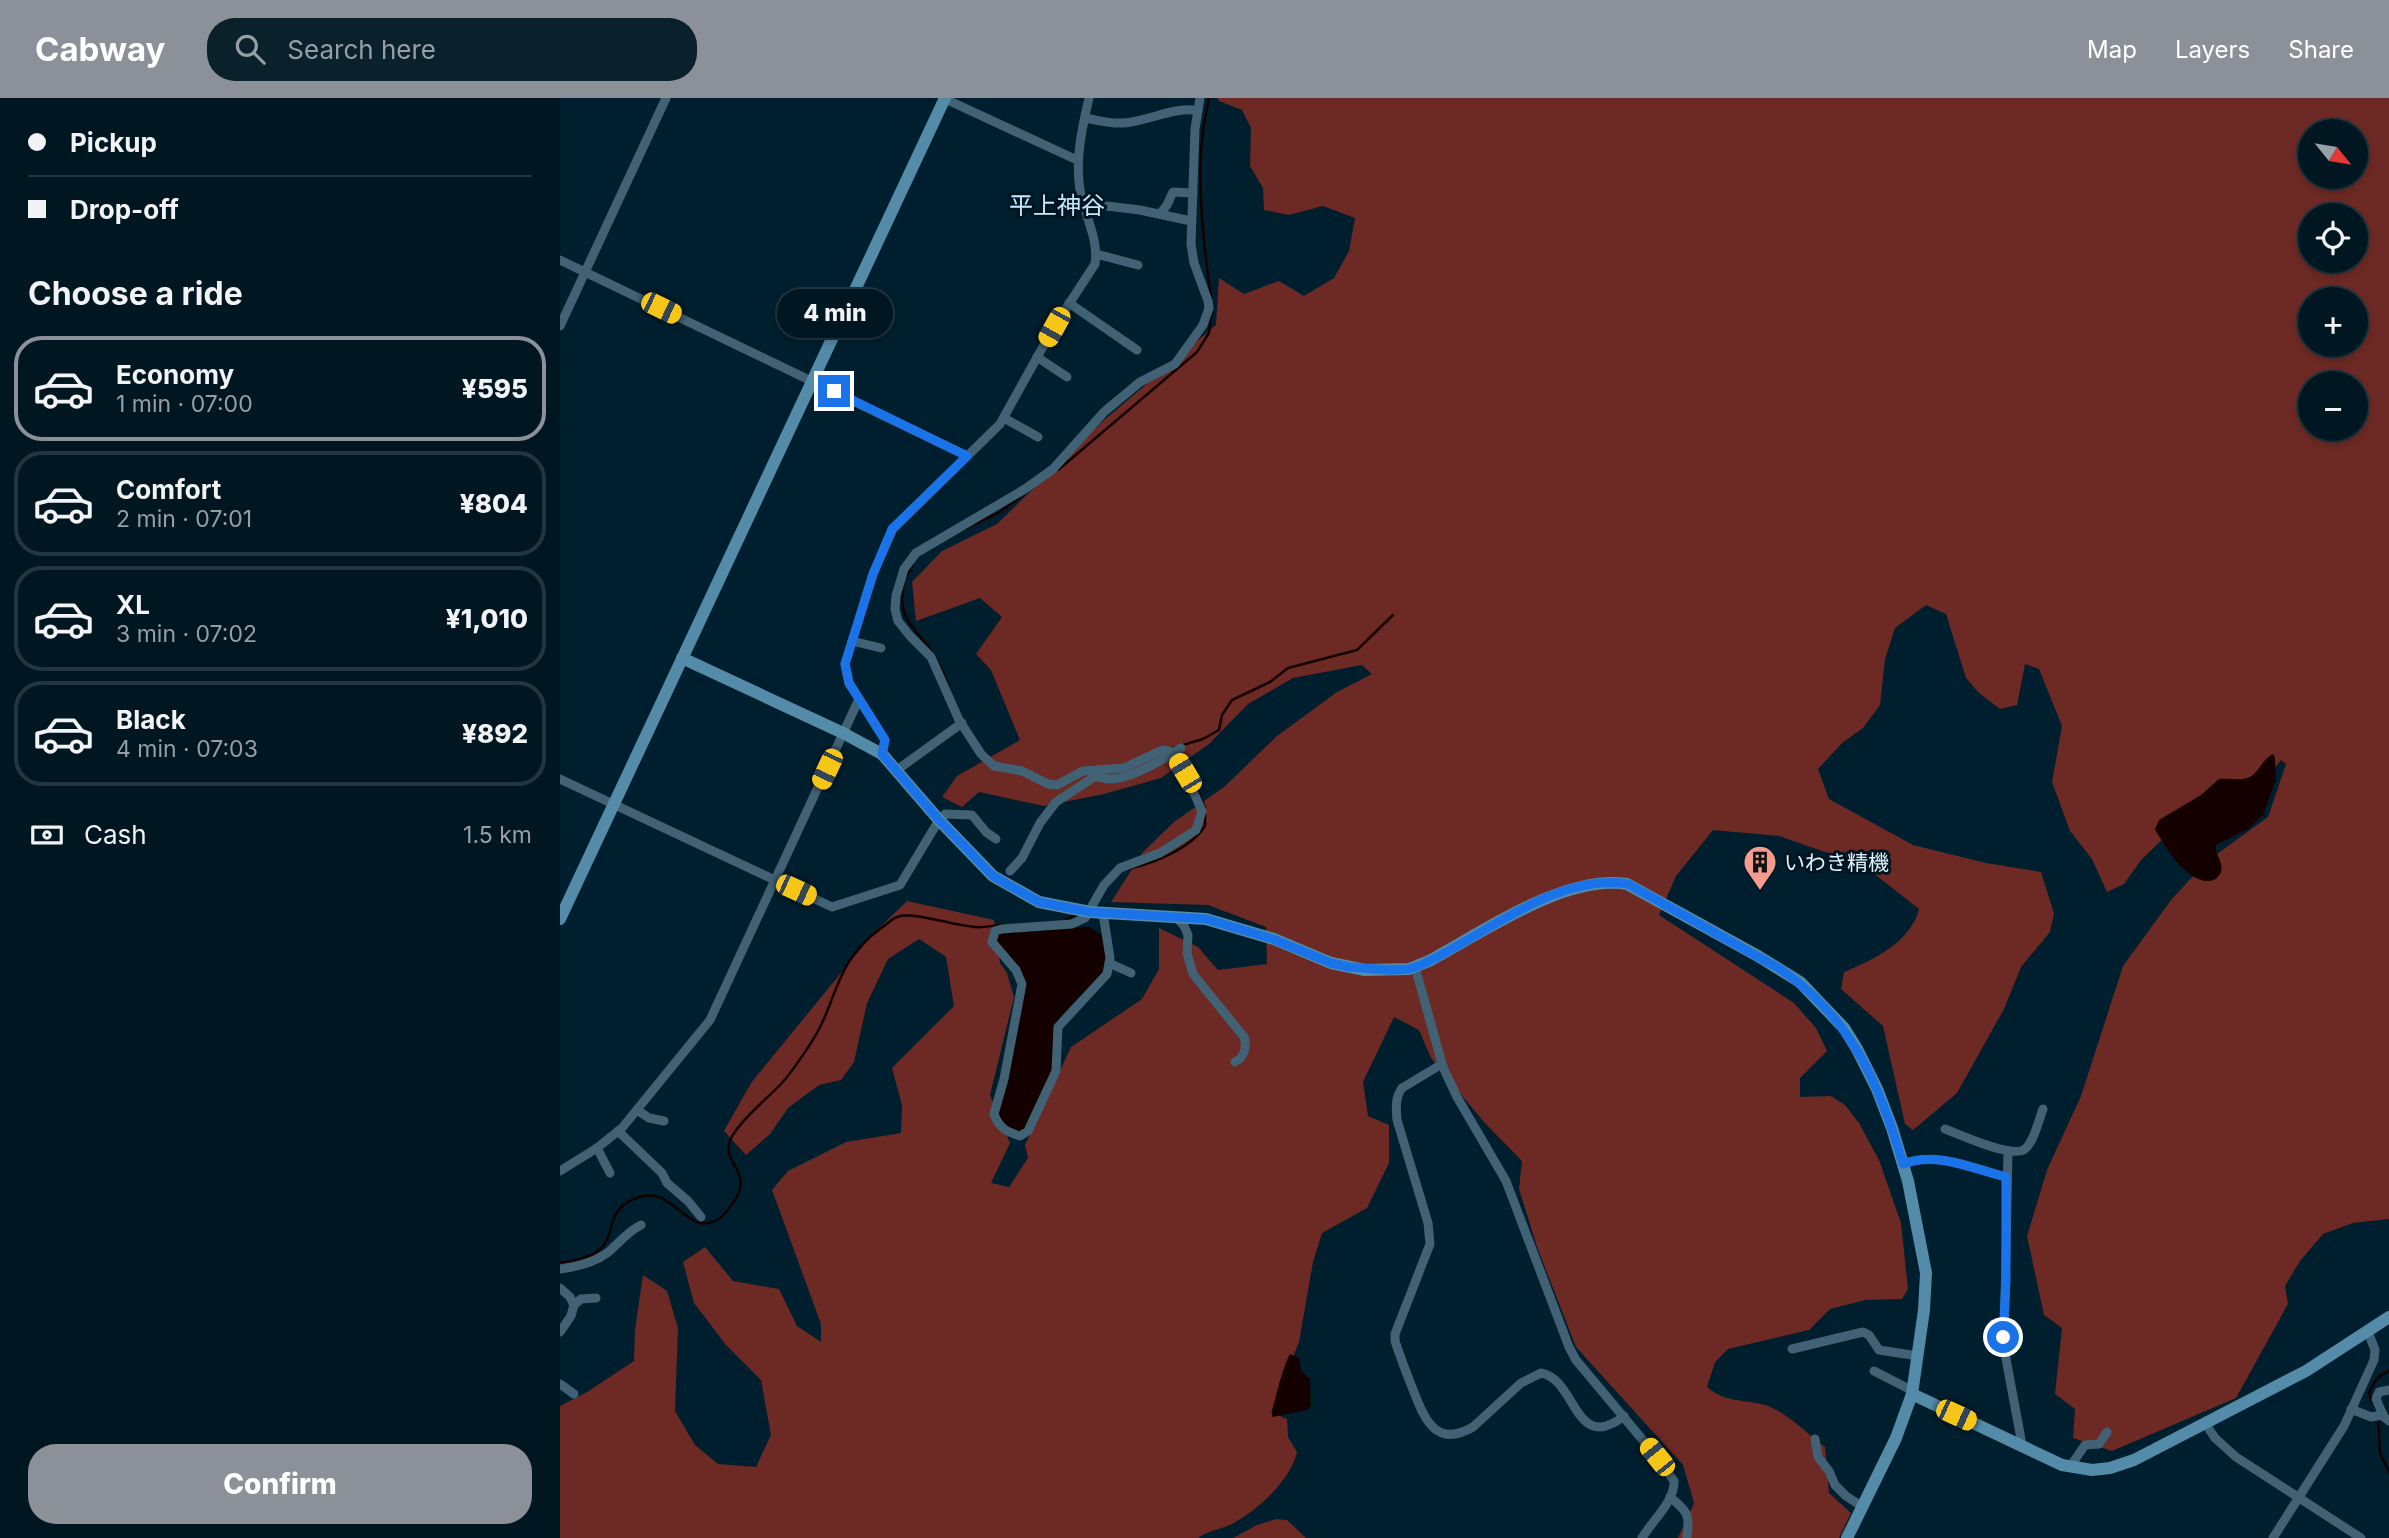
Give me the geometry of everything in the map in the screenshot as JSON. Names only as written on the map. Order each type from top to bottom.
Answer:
[{"type":"street","points":[[560,326],[666,98]]},
{"type":"street","points":[[560,919],[762,493],[944,98],[1077,160]]},
{"type":"street","points":[[882,754],[885,740],[846,675],[845,664],[852,640],[873,574],[892,529],[1000,424],[1069,303],[1095,264],[1094,237],[1083,203],[1077,160],[1089,98]]},
{"type":"street","points":[[1177,751],[1161,750],[1124,768],[1083,771],[1057,785],[1048,784],[1022,771],[994,766],[981,754],[961,723],[931,657],[898,621],[895,609],[904,569],[916,553],[925,545],[1026,489],[1053,469],[1104,412],[1140,382],[1175,364],[1203,326],[1209,308],[1191,253],[1195,129],[1200,98]]},
{"type":"street","points":[[1085,118],[1122,123],[1164,116],[1181,109],[1198,111]]},
{"type":"street","points":[[1160,214],[1174,192],[1193,193]]},
{"type":"street","points":[[1083,203],[1191,221]]},
{"type":"street","points":[[1096,254],[1138,265]]},
{"type":"street","points":[[560,260],[967,456]]},
{"type":"street","points":[[1069,303],[1137,350]]},
{"type":"street","points":[[1037,357],[1068,377]]},
{"type":"street","points":[[1004,418],[1038,437]]},
{"type":"street","points":[[852,640],[881,648]]},
{"type":"street","points":[[682,658],[882,754],[939,820],[993,876],[1039,902],[1096,913],[1206,919],[1273,939],[1331,963],[1384,971],[1415,967],[1543,899],[1597,882],[1611,881],[1628,884],[1800,982],[1844,1028],[1870,1072],[1903,1164],[1926,1273],[1913,1393],[1896,1438],[1847,1538]]},
{"type":"street","points":[[560,1171],[618,1131],[709,1020],[859,699]]},
{"type":"street","points":[[897,770],[961,723]]},
{"type":"street","points":[[1010,871],[1022,858],[1040,823],[1060,798],[1074,792],[1094,777],[1110,779],[1131,774],[1177,751]]},
{"type":"street","points":[[1096,913],[1072,923],[1002,929],[992,936],[992,942],[1016,970],[1022,984],[1004,1079],[994,1114],[1003,1129],[1020,1136],[1028,1131],[1056,1071],[1058,1027],[1107,974],[1110,958],[1093,901],[1120,868],[1160,853],[1191,834],[1199,824],[1202,811],[1177,751]]},
{"type":"street","points":[[560,779],[832,907],[895,888],[904,880],[945,814],[972,816],[996,839]]},
{"type":"street","points":[[1177,918],[1188,936],[1187,953],[1193,974],[1244,1037],[1245,1051],[1236,1062]]},
{"type":"street","points":[[1109,964],[1131,973]]},
{"type":"street","points":[[1415,967],[1442,1064],[1457,1097],[1506,1181],[1569,1347],[1576,1360],[1671,1476],[1675,1485],[1642,1538]]},
{"type":"street","points":[[1442,1064],[1402,1088],[1395,1106],[1430,1236],[1426,1258],[1395,1332],[1395,1341],[1423,1415],[1432,1427],[1448,1435],[1465,1432],[1521,1383],[1541,1373],[1554,1380],[1586,1422],[1594,1427],[1604,1427],[1623,1416]]},
{"type":"street","points":[[1945,1129],[2008,1151],[2026,1148],[2043,1109]]},
{"type":"street","points":[[637,1110],[649,1118],[664,1121]]},
{"type":"street","points":[[618,1131],[663,1173],[667,1182],[701,1217]]},
{"type":"street","points":[[597,1148],[610,1172]]},
{"type":"street","points":[[2008,1151],[2004,1348],[2021,1446]]},
{"type":"street","points":[[1903,1164],[1918,1160],[1943,1160],[2006,1177]]},
{"type":"street","points":[[560,1269],[591,1262],[606,1253],[628,1231],[641,1225]]},
{"type":"street","points":[[560,1288],[574,1305]]},
{"type":"street","points":[[560,1332],[571,1316],[574,1305],[581,1299],[596,1298]]},
{"type":"street","points":[[1874,1371],[2021,1446],[2070,1467],[2092,1470],[2123,1464],[2206,1423],[2306,1371],[2389,1317]]},
{"type":"street","points":[[1793,1349],[1863,1332],[1869,1335],[1879,1350],[1918,1356]]},
{"type":"street","points":[[2273,1538],[2341,1431],[2374,1360],[2375,1350],[2368,1332]]},
{"type":"street","points":[[560,1384],[574,1394]]},
{"type":"street","points":[[2351,1409],[2371,1417],[2386,1418],[2376,1396],[2379,1392],[2389,1390]]},
{"type":"street","points":[[2206,1423],[2215,1438],[2227,1450],[2361,1538]]},
{"type":"street","points":[[2070,1467],[2085,1445],[2099,1444],[2107,1432]]},
{"type":"street","points":[[1815,1439],[1818,1457],[1829,1471],[1835,1485],[1863,1507]]},
{"type":"street","points":[[1670,1497],[1687,1513],[1687,1538]]},
{"type":"shaded area","points":[[1217,98],[2389,98],[2389,1219],[2353,1223],[2323,1234],[2300,1261],[2285,1286],[2288,1304],[2236,1398],[2112,1451],[2073,1438],[2075,1409],[2055,1394],[2062,1328],[2044,1315],[2027,1236],[2047,1170],[2081,1096],[2123,966],[2171,900],[2206,862],[2268,817],[2286,764],[2281,760],[2269,775],[2173,829],[2141,860],[2124,884],[2107,892],[2092,859],[2070,831],[2052,782],[2062,726],[2039,669],[2025,664],[2017,705],[2000,709],[1979,693],[1966,678],[1946,614],[1926,605],[1895,628],[1885,659],[1880,705],[1863,728],[1842,743],[1818,769],[1829,799],[1913,845],[1986,863],[2041,872],[2054,913],[2050,932],[2021,967],[2004,1009],[1957,1093],[1913,1130],[1905,1124],[1883,1026],[1841,989],[1844,972],[1867,962],[1899,940],[1915,921],[1919,909],[1877,876],[1848,860],[1779,836],[1713,830],[1676,876],[1659,915],[1794,1003],[1816,1028],[1827,1051],[1800,1078],[1800,1097],[1831,1096],[1845,1105],[1859,1123],[1879,1160],[1901,1223],[1908,1289],[1902,1299],[1865,1300],[1830,1309],[1809,1330],[1728,1349],[1715,1362],[1707,1387],[1721,1396],[1773,1408],[1825,1447],[1829,1493],[1851,1513],[1839,1538],[1678,1538],[1694,1503],[1683,1465],[1576,1347],[1537,1247],[1519,1189],[1522,1161],[1483,1121],[1431,1058],[1419,1030],[1394,1017],[1363,1082],[1368,1116],[1389,1125],[1389,1163],[1367,1208],[1322,1233],[1313,1262],[1299,1342],[1271,1412],[1287,1419],[1288,1437],[1297,1452],[1282,1482],[1256,1508],[1237,1521],[1198,1538],[560,1538],[560,1406],[634,1361],[635,1330],[643,1275],[667,1291],[678,1328],[675,1411],[695,1445],[718,1464],[756,1467],[771,1435],[761,1380],[726,1345],[694,1303],[683,1262],[705,1247],[733,1281],[779,1289],[797,1326],[821,1342],[821,1324],[772,1190],[788,1171],[846,1142],[901,1133],[902,1105],[892,1068],[954,1006],[946,957],[919,939],[888,959],[867,1003],[854,1062],[841,1080],[819,1085],[788,1108],[770,1134],[746,1155],[724,1131],[751,1083],[872,935],[907,901],[994,920],[1000,963],[1007,973],[1014,997],[990,1095],[1010,1143],[991,1183],[1009,1187],[1028,1158],[1025,1145],[1071,1047],[1142,999],[1159,969],[1159,928],[1198,947],[1218,970],[1267,964],[1266,927],[1208,905],[1111,902],[1143,852],[1174,822],[1224,787],[1277,736],[1337,692],[1372,674],[1362,665],[1293,678],[1248,704],[1209,744],[1161,778],[1104,794],[1044,806],[979,792],[962,807],[942,797],[957,776],[1020,740],[991,670],[976,654],[1002,617],[980,598],[916,621],[912,582],[942,551],[997,524],[1103,421],[1216,325],[1219,278],[1244,294],[1279,281],[1304,296],[1334,278],[1349,251],[1355,218],[1323,206],[1289,215],[1264,210],[1263,188],[1250,166],[1251,128],[1242,110]]},
{"type":"shaded area","points":[[2273,754],[2276,780],[2263,815],[2248,829],[2216,845],[2222,867],[2217,878],[2209,881],[2192,876],[2178,863],[2157,833],[2155,829],[2159,820],[2201,795],[2219,779],[2249,777]]},
{"type":"shaded area","points":[[1089,927],[1104,936],[1107,958],[1104,972],[1062,1015],[1055,1026],[1053,1070],[1026,1129],[1020,1133],[1005,1126],[998,1114],[1024,992],[996,941],[997,934]]},
{"type":"shaded area","points":[[1290,1354],[1299,1358],[1301,1371],[1310,1379],[1311,1406],[1308,1410],[1272,1417],[1279,1385]]},
{"type":"shaded area","points":[[1276,1519],[1287,1520],[1306,1538],[1233,1538],[1257,1525]]},
{"type":"waterway","points":[[1209,98],[1202,135],[1200,178],[1211,297]]},
{"type":"waterway","points":[[1058,470],[1197,352],[1209,333],[1212,310]]},
{"type":"waterway","points":[[967,528],[1000,512],[1027,492]]},
{"type":"waterway","points":[[906,577],[913,564]]},
{"type":"waterway","points":[[904,583],[902,603],[907,618],[934,655],[948,685]]},
{"type":"waterway","points":[[1183,745],[1203,739],[1219,730],[1222,715],[1232,700],[1270,682],[1288,668],[1357,650],[1393,615]]},
{"type":"waterway","points":[[1160,747],[1176,748],[1182,754],[1189,773]]},
{"type":"waterway","points":[[1198,791],[1205,808]]},
{"type":"waterway","points":[[1128,869],[1160,859],[1190,842],[1205,826],[1205,814]]},
{"type":"waterway","points":[[1065,920],[1077,914]]},
{"type":"waterway","points":[[560,1262],[576,1260],[596,1252],[607,1239],[620,1208],[644,1196],[657,1196],[668,1201],[696,1222],[707,1223],[723,1216],[739,1193],[741,1184],[729,1152],[732,1137],[743,1121],[785,1079],[809,1046],[853,956],[864,942],[890,921],[897,917],[914,916],[976,927],[1002,925]]},
{"type":"waterway","points":[[2373,1403],[2369,1394],[2372,1387],[2379,1377],[2389,1371]]},
{"type":"waterway","points":[[2378,1419],[2380,1453],[2389,1472]]},
{"type":"place","name":"いわき精機","points":[[1760,892]]},
{"type":"district","name":"平上神谷","points":[[1057,205]]},
{"type":"route","points":[[834,391],[967,456],[892,529],[873,574],[845,664],[849,683],[885,740],[882,754],[939,820],[993,876],[1039,902],[1090,912],[1206,919],[1273,939],[1331,963],[1376,971],[1409,969],[1421,965],[1543,899],[1568,890],[1597,882],[1628,884],[1780,969],[1800,982],[1828,1010],[1844,1028],[1870,1072],[1903,1164],[1918,1160],[1943,1160],[2006,1177],[2006,1303],[2003,1337]]}]
